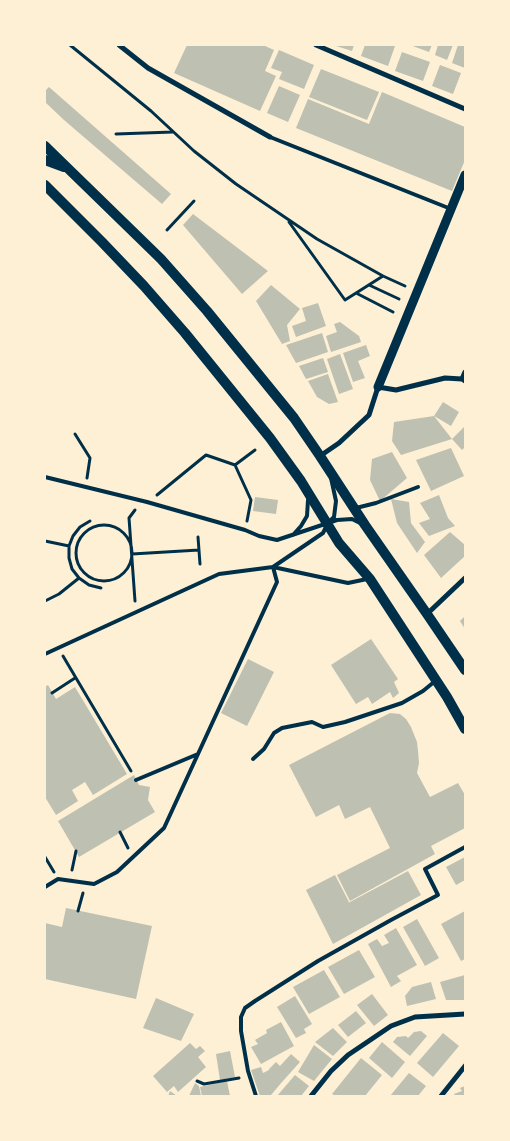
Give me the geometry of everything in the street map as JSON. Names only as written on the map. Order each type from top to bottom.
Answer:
[{"type":"main road","points":[[45,146],[161,259],[207,310],[294,418],[364,525],[465,670]]},
{"type":"main road","points":[[45,160],[46,162],[68,168]]},
{"type":"main road","points":[[45,185],[144,286],[185,333],[270,438],[301,481],[339,543],[370,578],[448,697],[465,729]]},
{"type":"street","points":[[119,45],[148,68],[270,137]]},
{"type":"street","points":[[316,45],[465,109]]},
{"type":"street","points":[[320,456],[339,444],[369,415],[378,387],[465,175]]},
{"type":"street","points":[[378,387],[396,390],[445,378],[464,380],[465,372]]},
{"type":"street","points":[[427,614],[465,578]]},
{"type":"street","points":[[311,1096],[331,1071],[348,1055],[391,1026],[415,1017],[465,1014]]},
{"type":"street","points":[[441,1096],[465,1066]]},
{"type":"lane","points":[[270,137],[451,209]]},
{"type":"lane","points":[[273,567],[324,533],[328,523],[334,517],[336,500],[328,469]]},
{"type":"lane","points":[[45,477],[148,502],[277,540],[337,520],[352,519],[364,525]]},
{"type":"lane","points":[[292,535],[307,516],[308,502],[301,481]]},
{"type":"lane","points":[[354,508],[376,503],[418,487]]},
{"type":"lane","points":[[45,887],[58,879],[94,884],[117,872],[164,828],[277,582],[273,567]]},
{"type":"lane","points":[[45,654],[218,574],[273,567],[348,583],[370,578]]},
{"type":"lane","points":[[254,760],[274,733],[282,728],[312,722],[323,727],[345,722],[402,703],[423,691],[436,680]]},
{"type":"lane","points":[[136,780],[198,754]]},
{"type":"lane","points":[[256,1096],[248,1071],[241,1031],[241,1017],[245,1008],[326,957],[438,895],[425,869],[465,846]]},
{"type":"path","points":[[70,45],[151,112],[194,151],[236,184],[316,239],[404,286]]},
{"type":"path","points":[[116,134],[174,132]]},
{"type":"path","points":[[167,230],[194,201]]},
{"type":"path","points":[[287,219],[344,300],[383,276]]},
{"type":"path","points":[[368,285],[399,300]]},
{"type":"path","points":[[356,293],[393,312]]},
{"type":"path","points":[[75,434],[90,458],[85,486]]},
{"type":"path","points":[[235,465],[255,450]]},
{"type":"path","points":[[136,612],[129,518],[133,512],[206,455],[235,465],[251,500],[245,530]]},
{"type":"path","points":[[90,521],[73,536],[69,546],[69,560],[72,569],[79,578],[87,584],[100,588]]},
{"type":"path","points":[[104,525],[112,526],[127,537],[131,545],[132,554],[126,571],[118,578],[109,581],[90,578],[83,572],[78,564],[76,555],[77,546],[85,533],[95,527],[104,525]]},
{"type":"path","points":[[80,528],[85,533]]},
{"type":"path","points":[[198,537],[200,564]]},
{"type":"path","points":[[45,541],[69,546]]},
{"type":"path","points":[[132,554],[199,550]]},
{"type":"path","points":[[69,560],[77,558]]},
{"type":"path","points":[[45,601],[59,594],[79,578]]},
{"type":"path","points":[[87,584],[90,578]]},
{"type":"path","points":[[58,648],[136,780]]},
{"type":"path","points":[[52,693],[75,678]]},
{"type":"path","points":[[120,832],[134,857]]},
{"type":"path","points":[[70,880],[76,851]]},
{"type":"path","points":[[45,857],[58,879]]},
{"type":"path","points":[[78,911],[86,882]]},
{"type":"path","points":[[196,1081],[204,1084],[242,1078]]},
{"type":"building","points":[[187,45],[263,45],[274,50],[265,71],[276,76],[260,111],[174,73]]},
{"type":"building","points":[[333,45],[354,45],[352,51]]},
{"type":"building","points":[[365,45],[395,46],[388,66],[361,56]]},
{"type":"building","points":[[410,45],[432,45],[429,52]]},
{"type":"building","points":[[438,45],[453,45],[447,60],[435,55]]},
{"type":"building","points":[[458,45],[465,45],[465,68],[452,63]]},
{"type":"building","points":[[279,50],[314,65],[304,89],[279,79],[282,72],[271,68]]},
{"type":"building","points":[[402,52],[430,62],[423,81],[395,71]]},
{"type":"building","points":[[440,65],[461,73],[453,94],[432,86]]},
{"type":"building","points":[[321,69],[379,92],[367,120],[309,97]]},
{"type":"building","points":[[279,86],[300,95],[288,122],[267,113]]},
{"type":"building","points":[[49,87],[171,194],[162,204],[45,102],[45,91]]},
{"type":"building","points":[[382,92],[465,127],[465,160],[452,191],[296,128],[308,99],[369,124]]},
{"type":"building","points":[[193,214],[268,271],[242,294],[183,225]]},
{"type":"building","points":[[271,285],[300,309],[287,325],[290,341],[282,344],[256,301]]},
{"type":"building","points":[[318,303],[326,326],[296,337],[292,326],[306,321],[302,308]]},
{"type":"building","points":[[340,322],[359,336],[361,342],[331,352],[326,336],[337,332],[334,324]]},
{"type":"building","points":[[322,333],[328,352],[296,363],[286,345]]},
{"type":"building","points":[[366,345],[370,356],[358,361],[365,378],[353,382],[343,353]]},
{"type":"building","points":[[340,354],[353,389],[339,394],[327,359]]},
{"type":"building","points":[[323,358],[328,372],[306,379],[299,366]]},
{"type":"building","points":[[328,374],[338,402],[329,404],[317,397],[308,381]]},
{"type":"building","points":[[443,402],[459,412],[451,426],[434,416]]},
{"type":"building","points":[[434,416],[452,439],[401,455],[392,441],[394,422]]},
{"type":"building","points":[[465,426],[465,447],[462,450],[452,439]]},
{"type":"building","points":[[451,448],[464,476],[431,491],[416,460]]},
{"type":"building","points":[[392,452],[407,478],[380,501],[370,480],[372,459]]},
{"type":"building","points":[[439,495],[448,518],[455,526],[429,536],[419,523],[430,519],[420,503]]},
{"type":"building","points":[[255,497],[278,500],[276,514],[253,511]]},
{"type":"building","points":[[391,499],[409,502],[411,523],[425,542],[417,553],[397,523]]},
{"type":"building","points":[[450,532],[465,545],[465,556],[441,578],[424,555]]},
{"type":"building","points":[[465,616],[465,629],[460,621]]},
{"type":"building","points":[[371,639],[398,679],[394,682],[399,693],[393,698],[390,692],[372,704],[368,697],[356,704],[331,665]]},
{"type":"building","points":[[248,659],[274,672],[247,726],[221,713]]},
{"type":"building","points":[[48,685],[56,699],[75,687],[127,774],[93,795],[85,782],[72,790],[78,801],[56,815],[45,797],[45,687]]},
{"type":"building","points":[[390,713],[400,714],[411,727],[417,742],[419,763],[417,773],[430,797],[458,783],[465,795],[465,828],[431,846],[435,854],[350,901],[337,875],[390,848],[370,807],[345,819],[339,805],[316,817],[289,765]]},
{"type":"building","points":[[134,775],[139,785],[150,787],[148,800],[155,812],[79,857],[58,821]]},
{"type":"building","points":[[465,857],[465,880],[456,885],[446,867]]},
{"type":"building","points":[[408,871],[421,895],[333,944],[306,890],[335,875],[348,903]]},
{"type":"building","points":[[66,908],[152,926],[136,999],[45,979],[45,923],[62,927]]},
{"type":"building","points":[[465,911],[465,959],[461,961],[441,924]]},
{"type":"building","points":[[417,919],[439,958],[425,966],[403,927]]},
{"type":"building","points":[[396,928],[417,965],[397,976],[401,981],[391,987],[368,944],[377,939],[382,946],[389,943],[384,935]]},
{"type":"building","points":[[359,950],[375,977],[344,994],[328,967]]},
{"type":"building","points":[[324,970],[340,997],[309,1014],[293,987]]},
{"type":"building","points":[[465,975],[465,1000],[446,1000],[440,982]]},
{"type":"building","points":[[431,982],[436,999],[407,1006],[405,996],[412,987]]},
{"type":"building","points":[[372,994],[388,1015],[374,1026],[357,1005]]},
{"type":"building","points":[[295,996],[312,1024],[304,1029],[306,1033],[296,1038],[277,1007]]},
{"type":"building","points":[[156,998],[194,1014],[181,1041],[143,1028]]},
{"type":"building","points":[[356,1011],[366,1023],[348,1037],[338,1025]]},
{"type":"building","points":[[281,1022],[294,1046],[261,1064],[251,1047],[258,1044],[255,1040],[267,1033],[266,1030]]},
{"type":"building","points":[[333,1028],[347,1042],[333,1056],[315,1042]]},
{"type":"building","points":[[421,1031],[427,1036],[410,1056],[393,1042],[397,1037],[406,1036],[408,1038],[414,1032]]},
{"type":"building","points":[[443,1033],[459,1046],[433,1077],[417,1063]]},
{"type":"building","points":[[382,1042],[405,1062],[392,1078],[369,1058]]},
{"type":"building","points":[[190,1043],[196,1049],[200,1046],[205,1051],[198,1057],[206,1067],[178,1092],[174,1086],[167,1092],[153,1076]]},
{"type":"building","points":[[314,1045],[332,1059],[314,1081],[298,1072]]},
{"type":"building","points":[[230,1051],[235,1077],[220,1080],[216,1054]]},
{"type":"building","points":[[291,1054],[300,1062],[272,1096],[260,1096],[251,1070],[261,1067],[263,1073],[269,1070],[276,1062],[280,1066]]},
{"type":"building","points":[[361,1058],[382,1075],[365,1096],[336,1096],[332,1094]]},
{"type":"building","points":[[409,1073],[426,1086],[418,1096],[390,1096]]},
{"type":"building","points":[[295,1075],[309,1086],[301,1096],[277,1096]]},
{"type":"building","points":[[227,1081],[230,1096],[202,1096],[200,1087]]},
{"type":"building","points":[[195,1083],[199,1086],[201,1096],[189,1096]]},
{"type":"building","points":[[465,1086],[465,1096],[455,1096],[454,1094],[462,1091],[460,1088]]},
{"type":"building","points":[[170,1091],[177,1096],[168,1096]]}]
